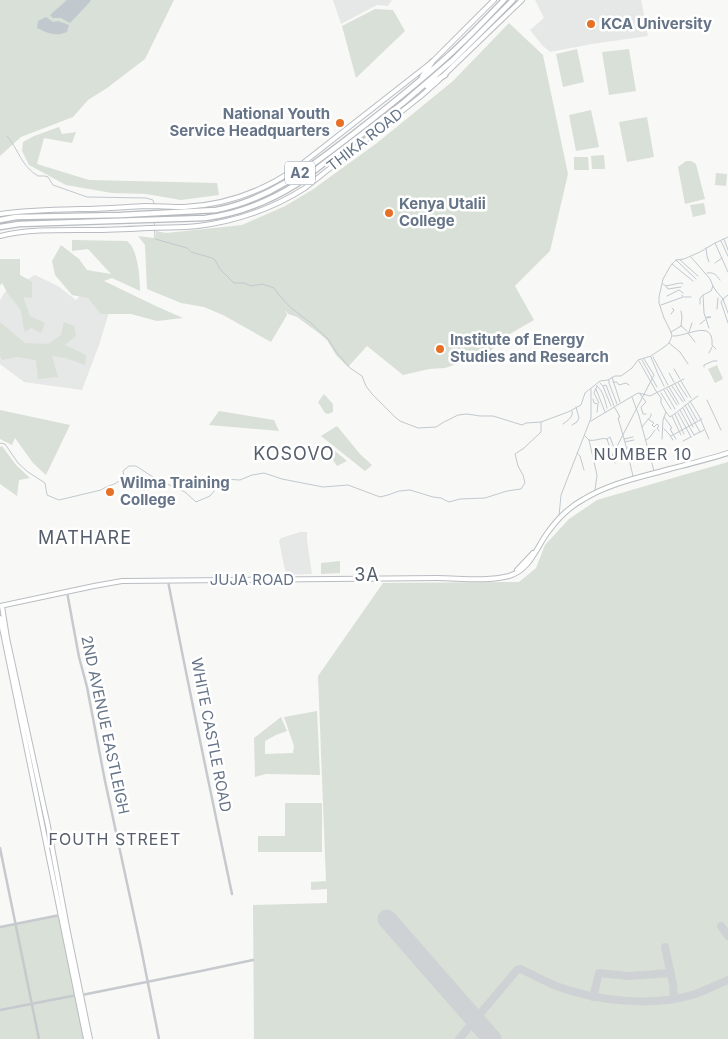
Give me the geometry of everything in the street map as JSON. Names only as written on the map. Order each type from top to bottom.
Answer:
[{"type":"highway","name":"THIKA ROAD","points":[[0,220],[16,217],[194,212],[226,208],[260,196],[293,178],[418,82],[449,55],[504,0]]},
{"type":"highway","name":"THIKA ROAD","points":[[0,227],[19,224],[191,220],[227,215],[261,204],[280,195],[321,167],[417,92],[453,60],[512,0]]},
{"type":"highway","points":[[418,82],[432,62]]},
{"type":"highway","points":[[417,92],[445,75]]},
{"type":"main road","name":"THIKA ROAD","points":[[0,214],[26,211],[149,206],[183,207],[220,202],[250,194],[277,181],[298,167],[358,121],[432,62],[494,0]]},
{"type":"main road","name":"THIKA ROAD","points":[[0,236],[67,230],[126,230],[196,226],[224,222],[249,215],[286,200],[305,188],[431,88],[522,0]]},
{"type":"main road","name":"JUJA ROAD","points":[[1,606],[116,582],[480,578],[506,576],[525,567],[530,562],[549,531],[565,512],[579,501],[594,493],[639,478],[728,453]]},
{"type":"main road","points":[[14,604],[6,608],[2,616],[49,833],[86,1039]]},
{"type":"main road","points":[[1,606],[18,708],[36,797],[44,826],[60,915],[90,1039]]},
{"type":"street","name":"WHITE CASTLE ROAD","points":[[168,581],[232,894]]},
{"type":"street","name":"2ND AVENUE EASTLEIGH","points":[[67,592],[159,1039]]},
{"type":"street","points":[[0,848],[39,1039]]},
{"type":"street","points":[[0,927],[60,915]]},
{"type":"street","points":[[0,1010],[195,973],[253,960]]},
{"type":"shaded area","points":[[0,0],[174,0],[145,59],[88,100],[73,117],[21,137],[0,156]]},
{"type":"shaded area","points":[[67,0],[91,0],[70,23],[61,18],[53,18],[50,15]]},
{"type":"shaded area","points":[[333,0],[392,0],[388,6],[377,5],[341,24]]},
{"type":"shaded area","name":"KCA University","points":[[535,0],[641,0],[648,36],[550,52],[530,30],[544,18]]},
{"type":"shaded area","points":[[375,9],[393,10],[405,31],[356,78],[342,26]]},
{"type":"shaded area","points":[[46,17],[53,22],[58,21],[69,25],[67,32],[55,34],[37,28],[38,21]]},
{"type":"shaded area","points":[[509,23],[543,55],[568,174],[550,251],[515,286],[534,320],[508,335],[487,354],[445,368],[429,369],[403,375],[367,346],[348,367],[336,355],[327,340],[297,317],[288,314],[285,310],[287,315],[271,342],[223,315],[204,307],[181,303],[147,289],[145,245],[138,236],[154,238],[156,240],[156,231],[166,233],[242,225],[285,206],[312,190],[377,143],[453,81]]},
{"type":"shaded area","points":[[577,49],[584,82],[563,87],[556,54]]},
{"type":"shaded area","points":[[629,49],[636,91],[609,95],[602,52]]},
{"type":"shaded area","points":[[591,110],[599,147],[576,151],[569,115]]},
{"type":"shaded area","points":[[647,117],[654,157],[627,162],[619,122]]},
{"type":"shaded area","points":[[59,127],[62,134],[76,132],[72,143],[44,138],[37,164],[89,180],[217,183],[219,195],[181,200],[146,194],[112,193],[66,185],[29,165],[22,151],[23,142]]},
{"type":"shaded area","points":[[604,155],[605,169],[592,169],[591,156]]},
{"type":"shaded area","points":[[574,157],[588,157],[589,170],[574,170]]},
{"type":"shaded area","points":[[686,161],[696,164],[705,199],[685,204],[678,167]]},
{"type":"shaded area","points":[[716,173],[727,174],[726,186],[715,185]]},
{"type":"shaded area","points":[[704,203],[706,214],[693,217],[690,205]]},
{"type":"shaded area","points":[[72,240],[127,241],[134,250],[136,257],[140,291],[112,278],[104,281],[183,318],[157,321],[131,314],[101,314],[88,298],[72,295],[55,275],[52,261],[61,245],[79,259],[87,270],[111,274],[88,249],[72,251]]},
{"type":"shaded area","points":[[0,259],[20,259],[20,275],[32,282],[32,298],[23,297],[30,316],[45,323],[41,333],[31,328],[25,332],[21,310],[2,283],[0,286]]},
{"type":"shaded area","points":[[18,275],[28,279],[35,275],[58,286],[76,300],[84,291],[110,309],[82,390],[24,382],[0,364],[0,300]]},
{"type":"shaded area","points":[[0,322],[25,343],[48,344],[61,335],[64,322],[74,326],[76,336],[65,345],[86,355],[85,365],[66,358],[52,356],[58,377],[38,379],[36,360],[17,357],[2,360],[0,356]]},
{"type":"shaded area","points":[[717,365],[723,379],[715,383],[708,369]]},
{"type":"shaded area","points":[[324,394],[333,404],[333,412],[328,414],[325,413],[318,402]]},
{"type":"shaded area","points":[[0,410],[70,425],[46,475],[33,463],[15,438],[12,445],[0,439]]},
{"type":"shaded area","points":[[219,411],[274,420],[279,431],[209,425]]},
{"type":"shaded area","points":[[337,426],[360,454],[372,465],[365,471],[321,436]]},
{"type":"shaded area","points":[[2,446],[16,465],[30,478],[19,480],[17,496],[0,484],[0,447]]},
{"type":"shaded area","points":[[335,451],[347,461],[337,466],[333,460]]},
{"type":"shaded area","points":[[728,462],[728,1039],[254,1039],[253,905],[327,903],[327,889],[311,890],[311,882],[326,881],[318,676],[383,583],[519,582],[536,568],[545,545],[569,519],[597,500]]},
{"type":"shaded area","points":[[300,532],[307,532],[312,574],[286,575],[279,541],[281,538]]},
{"type":"shaded area","points":[[340,561],[340,573],[321,574],[321,563]]},
{"type":"shaded area","points":[[317,711],[320,775],[266,774],[255,777],[254,738],[281,717],[287,731],[265,741],[265,754],[293,753],[294,746],[284,717]]},
{"type":"shaded area","points":[[285,803],[322,803],[322,852],[258,852],[258,836],[285,836]]},
{"type":"shaded area","points":[[60,915],[86,1039],[0,1039],[0,927]]},
{"type":"waterway","points":[[7,136],[28,168],[38,176],[48,177],[53,185],[87,197],[146,198],[153,200],[154,204]]},
{"type":"waterway","points":[[154,215],[155,239],[187,248],[191,252],[212,258],[234,283],[244,283],[251,286],[262,284],[274,288],[290,307],[328,339],[350,368],[362,376],[372,394],[400,421],[418,428],[436,427],[458,415],[467,414],[493,416],[522,425],[541,422]]},
{"type":"waterway","points":[[0,443],[5,444],[18,463],[28,472],[45,483],[47,495],[59,500],[101,490],[116,483],[122,479],[124,476],[123,471],[129,466],[136,466],[156,479],[185,492],[196,502],[210,496],[224,479],[240,480],[264,473],[282,479],[323,487],[348,485],[380,497],[399,491],[410,490],[449,502],[460,499],[485,498],[521,489],[525,483],[515,454],[541,432],[541,422],[581,405],[585,393],[600,381],[621,376],[632,368],[638,360],[651,356],[667,345],[672,336],[659,303],[663,279],[676,260],[684,259],[700,252],[728,237]]},
{"type":"waterway","points":[[724,239],[728,250]]},
{"type":"waterway","points":[[721,241],[728,256]]},
{"type":"waterway","points":[[715,243],[728,272]]},
{"type":"waterway","points":[[706,248],[709,262]]},
{"type":"waterway","points":[[691,257],[710,279],[713,286],[711,291],[703,295],[704,313],[709,328]]},
{"type":"waterway","points":[[715,263],[722,258]]},
{"type":"waterway","points":[[676,260],[696,279]]},
{"type":"waterway","points":[[680,260],[698,276]]},
{"type":"waterway","points":[[672,264],[693,281]]},
{"type":"waterway","points":[[707,273],[714,273],[720,280]]},
{"type":"waterway","points":[[663,284],[666,286],[683,284]]},
{"type":"waterway","points":[[666,286],[668,289],[681,287]]},
{"type":"waterway","points":[[713,286],[723,299],[728,313]]},
{"type":"waterway","points":[[667,296],[679,290],[683,293]]},
{"type":"waterway","points":[[661,305],[683,297],[682,295]]},
{"type":"waterway","points":[[700,304],[700,298],[703,295]]},
{"type":"waterway","points":[[728,295],[721,302],[728,323]]},
{"type":"waterway","points":[[684,297],[691,297]]},
{"type":"waterway","points":[[717,309],[718,298]]},
{"type":"waterway","points":[[671,314],[674,310],[672,308]]},
{"type":"waterway","points":[[671,332],[681,326],[681,311]]},
{"type":"waterway","points":[[706,318],[711,317],[707,317]]},
{"type":"waterway","points":[[700,324],[705,320]]},
{"type":"waterway","points":[[689,332],[692,323]]},
{"type":"waterway","points":[[681,326],[687,331]]},
{"type":"waterway","points":[[673,336],[698,331],[709,332],[712,345],[716,349]]},
{"type":"waterway","points":[[688,333],[695,342]]},
{"type":"waterway","points":[[669,343],[680,352],[688,364]]},
{"type":"waterway","points":[[709,353],[712,347]]},
{"type":"waterway","points":[[651,357],[664,386]]},
{"type":"waterway","points":[[653,357],[668,385]]},
{"type":"waterway","points":[[613,454],[654,375],[644,359]]},
{"type":"waterway","points":[[642,360],[657,387]]},
{"type":"waterway","points":[[639,361],[661,398],[661,403],[666,412],[663,420],[662,439]]},
{"type":"waterway","points":[[704,367],[704,365],[717,361]]},
{"type":"waterway","points":[[674,369],[680,379]]},
{"type":"waterway","points":[[669,373],[674,382]]},
{"type":"waterway","points":[[612,377],[620,402]]},
{"type":"waterway","points":[[591,421],[636,394],[650,396],[684,379]]},
{"type":"waterway","points":[[609,380],[617,404]]},
{"type":"waterway","points":[[681,381],[691,398]]},
{"type":"waterway","points":[[613,382],[617,382],[619,385],[626,383],[629,385]]},
{"type":"waterway","points":[[600,383],[611,406]]},
{"type":"waterway","points":[[678,383],[687,397]]},
{"type":"waterway","points":[[675,384],[685,401]]},
{"type":"waterway","points":[[603,386],[606,385],[614,406]]},
{"type":"waterway","points":[[597,386],[605,399],[607,408]]},
{"type":"waterway","points":[[597,386],[594,393],[599,403]]},
{"type":"waterway","points":[[672,386],[683,402]]},
{"type":"waterway","points":[[669,387],[679,404]]},
{"type":"waterway","points":[[559,516],[561,495],[591,418],[591,389]]},
{"type":"waterway","points":[[596,389],[605,412]]},
{"type":"waterway","points":[[667,389],[677,405]]},
{"type":"waterway","points":[[664,390],[675,409]]},
{"type":"waterway","points":[[661,393],[671,409]]},
{"type":"waterway","points":[[640,394],[646,402],[641,407],[643,414],[646,414]]},
{"type":"waterway","points":[[666,412],[670,417],[698,396]]},
{"type":"waterway","points":[[632,397],[654,471]]},
{"type":"waterway","points":[[593,399],[594,403],[598,404],[597,412]]},
{"type":"waterway","points":[[707,400],[721,430]]},
{"type":"waterway","points":[[690,401],[709,439]]},
{"type":"waterway","points":[[688,404],[697,420]]},
{"type":"waterway","points":[[685,405],[700,432]]},
{"type":"waterway","points":[[572,425],[579,418],[576,407]]},
{"type":"waterway","points":[[615,408],[620,417],[618,418],[633,476]]},
{"type":"waterway","points":[[683,408],[693,427]]},
{"type":"waterway","points":[[680,410],[694,435]]},
{"type":"waterway","points":[[563,424],[571,417],[572,411]]},
{"type":"waterway","points":[[678,413],[691,437]]},
{"type":"waterway","points":[[642,427],[651,414]]},
{"type":"waterway","points":[[675,414],[684,434]]},
{"type":"waterway","points":[[672,416],[681,435]]},
{"type":"waterway","points":[[664,417],[672,428],[670,429],[676,439]]},
{"type":"waterway","points":[[648,419],[654,423],[652,425],[654,427],[657,424],[659,426],[657,428],[659,431]]},
{"type":"waterway","points":[[671,436],[702,419]]},
{"type":"waterway","points":[[664,429],[673,440]]},
{"type":"waterway","points":[[646,440],[655,430]]},
{"type":"waterway","points":[[694,435],[704,430]]},
{"type":"waterway","points":[[585,436],[589,440],[597,475],[595,490]]},
{"type":"waterway","points":[[607,439],[610,437],[614,448]]},
{"type":"waterway","points":[[624,439],[633,437]]},
{"type":"waterway","points":[[683,441],[691,437]]},
{"type":"waterway","points":[[589,440],[607,439],[615,463]]},
{"type":"waterway","points":[[625,442],[634,440]]},
{"type":"waterway","points":[[627,448],[635,447]]},
{"type":"waterway","points":[[577,453],[580,456],[584,470]]},
{"type":"taxiway","points":[[721,926],[728,936]]},
{"type":"taxiway","points":[[665,947],[673,984],[674,999]]},
{"type":"taxiway","points":[[459,1039],[517,970],[521,969],[572,991],[624,1001],[676,999],[697,993],[728,980]]},
{"type":"taxiway","points":[[593,997],[599,973],[629,976],[670,973]]},
{"type":"runway","points":[[387,919],[492,1039]]},
{"type":"place","name":"KCA University","points":[[591,24]]},
{"type":"place","name":"National Youth Service Headquarters","points":[[340,123]]},
{"type":"place","name":"Kenya Utalii College","points":[[389,213]]},
{"type":"place","name":"Institute of Energy Studies and Research","points":[[440,349]]},
{"type":"place","name":"Wilma Training College","points":[[110,492]]},
{"type":"district","name":"KOSOVO","points":[[294,454]]},
{"type":"district","name":"NUMBER 10","points":[[643,454]]},
{"type":"district","name":"MATHARE","points":[[85,538]]},
{"type":"district","name":"3A","points":[[367,575]]},
{"type":"district","name":"FOUTH STREET","points":[[115,839]]}]
